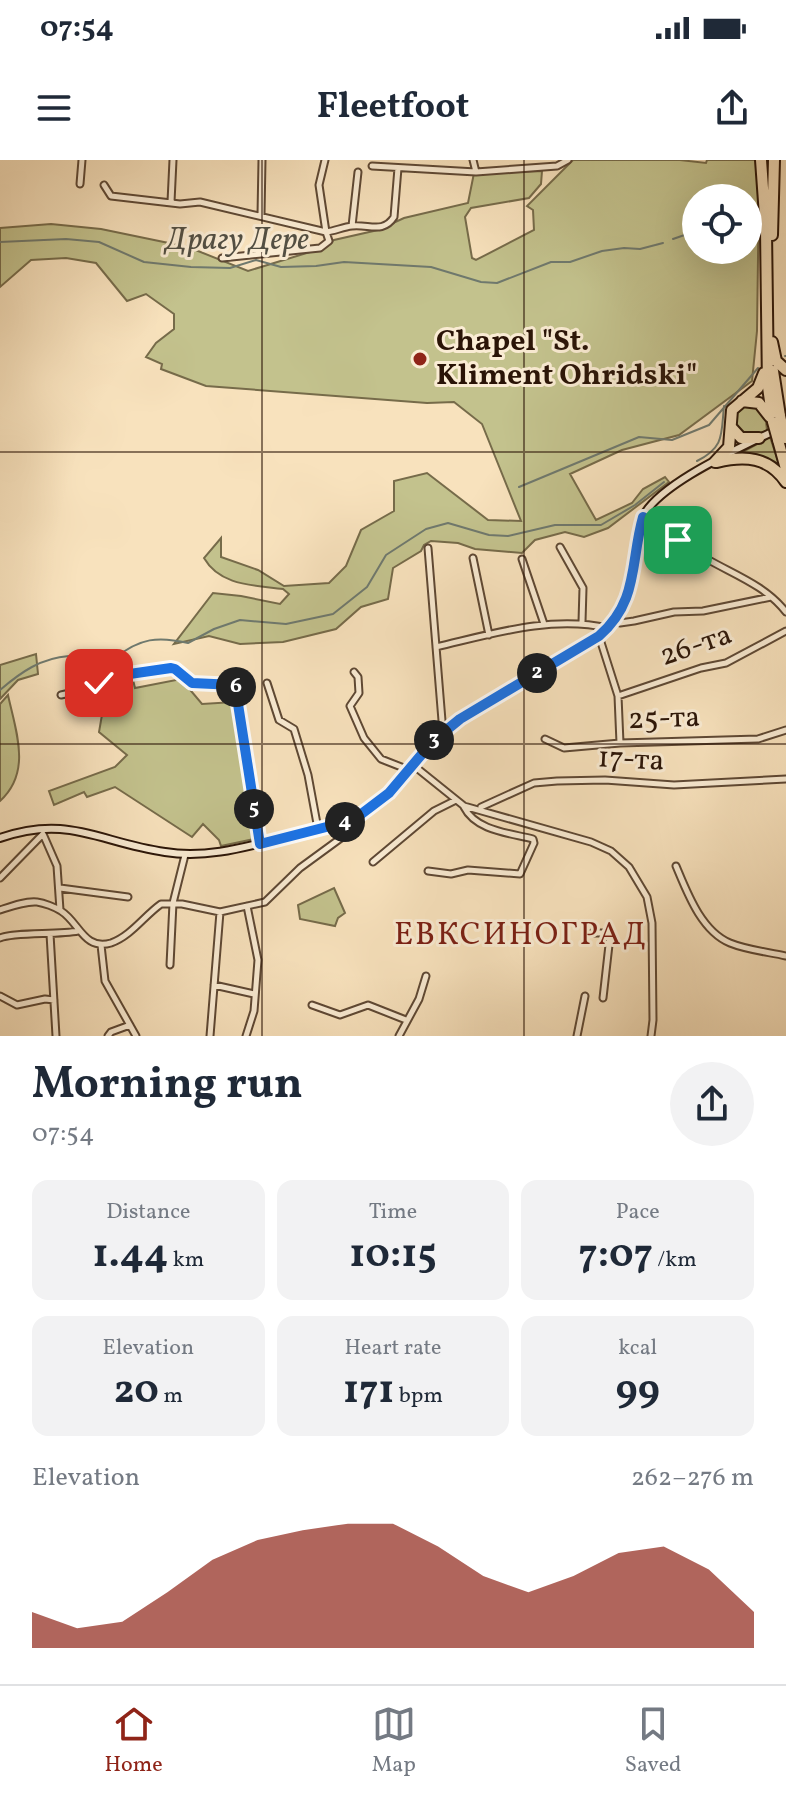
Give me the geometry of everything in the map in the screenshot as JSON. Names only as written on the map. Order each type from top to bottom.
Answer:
[{"type":"highway","points":[[761,160],[769,344],[786,469]]},
{"type":"highway","points":[[715,462],[729,447],[731,413],[762,383],[769,344],[774,160]]},
{"type":"highway","points":[[769,344],[776,361],[786,370]]},
{"type":"highway","points":[[780,421],[778,392],[786,379]]},
{"type":"highway","points":[[740,401],[759,403],[780,421]]},
{"type":"highway","points":[[731,427],[741,438],[759,438]]},
{"type":"highway","points":[[715,462],[740,457],[755,459],[773,468],[786,482]]},
{"type":"street","points":[[80,184],[82,160]]},
{"type":"street","points":[[171,202],[173,160]]},
{"type":"street","points":[[261,215],[262,160]]},
{"type":"street","points":[[222,258],[320,248],[329,241],[319,185],[325,160]]},
{"type":"street","points":[[473,160],[476,172]]},
{"type":"street","points":[[372,166],[476,172],[557,166],[568,160]]},
{"type":"street","points":[[104,185],[111,196],[200,202],[326,232],[352,226],[378,228],[391,222],[398,168]]},
{"type":"street","points":[[352,226],[358,172]]},
{"type":"street","points":[[0,838],[20,831],[90,832],[162,852],[185,855],[224,852],[342,823],[379,802],[443,733],[489,700],[608,628],[630,591],[643,517],[663,492],[759,438],[780,421]]},
{"type":"street","points":[[643,517],[772,597],[786,612]]},
{"type":"street","points":[[560,547],[583,588],[582,622]]},
{"type":"street","points":[[428,548],[443,733]]},
{"type":"street","points":[[473,558],[489,635]]},
{"type":"street","points":[[522,559],[544,624]]},
{"type":"street","points":[[615,620],[620,623],[674,612],[703,611],[772,597]]},
{"type":"street","points":[[436,647],[544,624],[582,622],[608,628]]},
{"type":"street","name":"26-та","points":[[618,696],[701,668],[726,663],[786,631]]},
{"type":"street","points":[[599,636],[618,696],[620,743]]},
{"type":"street","points":[[61,695],[88,689],[109,677],[171,668],[192,683],[232,684],[236,687],[260,844]]},
{"type":"street","points":[[354,672],[358,677],[359,693],[350,706],[364,738],[381,759],[411,767],[464,806],[591,842],[620,858],[637,876],[647,897],[652,923],[651,1036]]},
{"type":"street","points":[[267,683],[276,715],[294,729],[308,775],[318,829]]},
{"type":"street","name":"25-та","points":[[545,739],[564,748],[758,739],[786,730]]},
{"type":"street","name":"17-та","points":[[479,808],[534,783],[605,780],[674,785],[786,779]]},
{"type":"street","points":[[373,862],[434,811],[455,801]]},
{"type":"street","points":[[428,871],[520,874],[534,841],[476,821],[468,815],[464,806]]},
{"type":"street","points":[[0,910],[34,902],[60,910],[85,938],[101,945],[122,937],[158,905],[173,903],[220,912],[265,902],[300,868],[341,838],[342,823]]},
{"type":"street","points":[[0,878],[43,831]]},
{"type":"street","points":[[43,831],[57,866],[60,910]]},
{"type":"street","points":[[170,965],[173,903],[185,855]]},
{"type":"street","points":[[676,866],[688,894],[707,925],[728,942],[786,956]]},
{"type":"street","points":[[60,888],[128,897]]},
{"type":"street","points":[[246,1036],[254,1011],[258,953],[247,906]]},
{"type":"street","points":[[210,1036],[220,912]]},
{"type":"street","points":[[0,938],[78,931]]},
{"type":"street","points":[[592,933],[610,936],[603,998]]},
{"type":"street","points":[[50,934],[56,1036]]},
{"type":"street","points":[[101,945],[105,981],[136,1036]]},
{"type":"street","points":[[399,1036],[419,999],[426,976]]},
{"type":"street","points":[[214,985],[254,994]]},
{"type":"street","points":[[0,996],[17,1005],[54,1000]]},
{"type":"street","points":[[577,1036],[585,996]]},
{"type":"street","points":[[312,1005],[344,1015],[368,1005],[406,1020]]},
{"type":"street","points":[[108,1036],[130,1025]]},
{"type":"shaded area","points":[[573,160],[680,160],[706,163],[707,160],[756,160],[759,184],[682,184],[682,264],[758,264],[757,331],[752,381],[679,435],[622,450],[570,474],[596,520],[632,503],[643,489],[665,477],[669,482],[608,528],[584,537],[565,532],[535,540],[522,553],[431,541],[393,568],[388,599],[361,607],[336,629],[283,642],[240,644],[209,636],[174,644],[213,593],[280,604],[289,594],[283,589],[249,585],[219,574],[204,558],[221,538],[221,557],[258,570],[284,586],[329,583],[346,566],[361,530],[394,511],[394,481],[427,473],[488,520],[521,521],[482,424],[454,402],[427,403],[206,386],[161,369],[162,364],[146,357],[156,343],[174,329],[174,314],[146,294],[127,301],[96,263],[66,258],[31,260],[0,287],[0,228],[51,224],[101,229],[188,247],[248,271],[323,248],[334,240],[378,230],[404,218],[468,203],[474,173],[542,171],[541,184],[529,198],[471,208],[465,217],[472,258],[476,260],[534,230],[533,210],[527,206]]},
{"type":"shaded area","points":[[751,403],[765,414],[767,430],[755,437],[747,437],[734,427],[737,408]]},
{"type":"shaded area","points":[[770,437],[781,470],[737,455]]},
{"type":"shaded area","points":[[36,654],[38,674],[18,680],[0,699],[0,665]]},
{"type":"shaded area","points":[[181,679],[202,704],[234,702],[254,839],[221,846],[203,824],[192,837],[115,787],[87,797],[84,792],[54,805],[49,791],[115,767],[127,755],[99,732],[107,686],[133,680],[135,688]]},
{"type":"shaded area","points":[[8,695],[19,764],[10,790],[0,801],[0,704]]},
{"type":"shaded area","points":[[334,888],[345,913],[338,918],[335,926],[300,919],[298,905]]},
{"type":"waterway","points":[[673,239],[682,236]]},
{"type":"waterway","name":"Драгу Дере","points":[[0,242],[66,239],[99,242],[144,262],[191,267],[230,268],[256,260],[281,267],[344,262],[431,267],[481,282],[497,283],[551,262],[570,262],[602,251],[640,249],[663,243]]},
{"type":"waterway","points":[[519,487],[639,437],[672,440],[709,425],[758,368]]},
{"type":"waterway","points":[[697,461],[713,450],[720,439],[724,406]]},
{"type":"waterway","points":[[0,690],[32,667],[59,657],[115,658],[133,646],[150,640],[188,643],[240,620],[286,624],[333,614],[367,587],[386,555],[426,529],[448,523],[489,535],[508,536],[555,525],[601,525],[635,505],[664,482]]},
{"type":"place","name":"Chapel \"St. Kliment Ohridski\"","points":[[420,359]]},
{"type":"district","name":"ЕВКСИНОГРАД","points":[[521,936]]},
{"type":"route","points":[[99,683],[109,677],[171,668],[192,683],[235,685],[260,844],[342,823],[360,815],[389,793],[433,741],[460,719],[599,636],[617,617],[630,591],[643,517],[678,540]]}]
